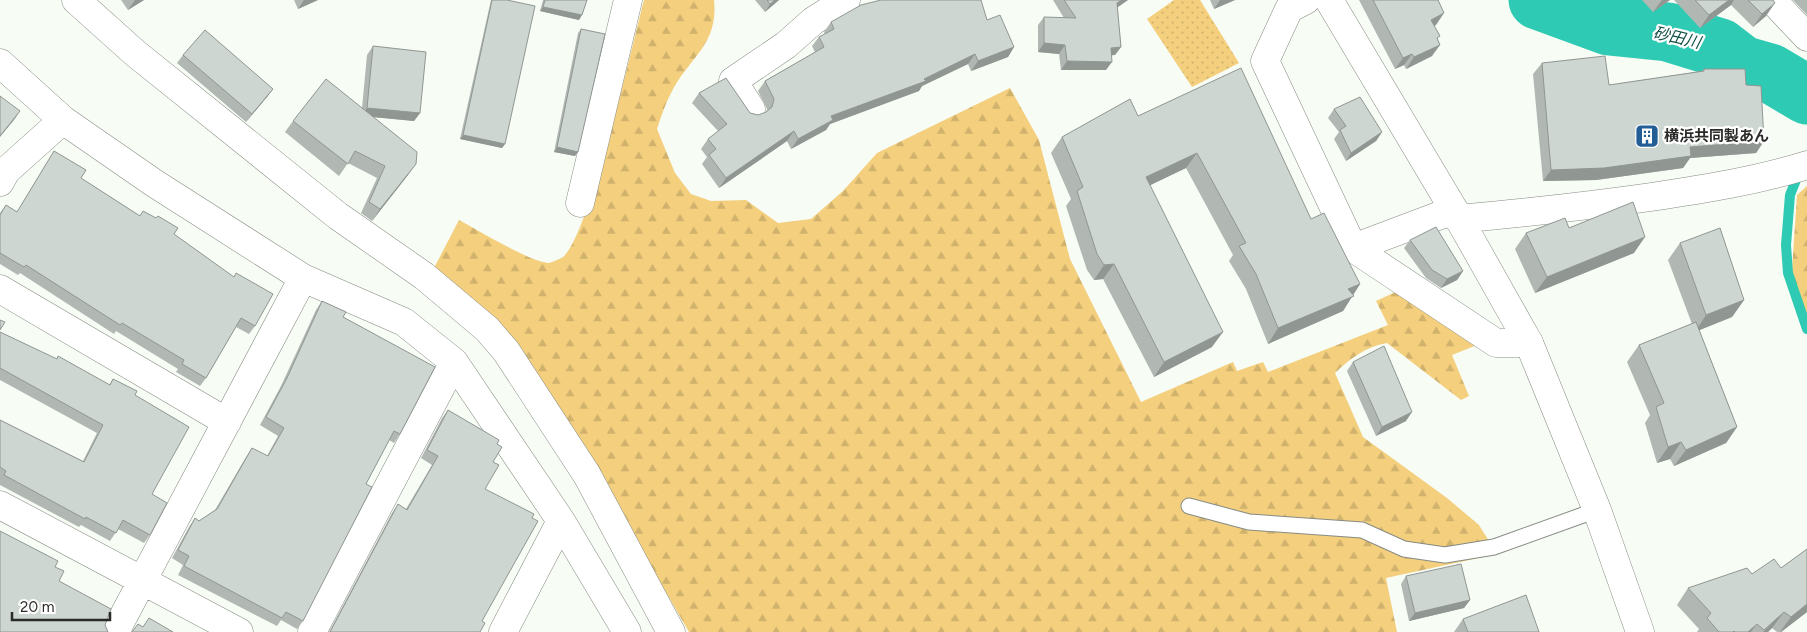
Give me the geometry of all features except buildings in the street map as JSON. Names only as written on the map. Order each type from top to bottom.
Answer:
[{"type":"street","points":[[76,0],[135,54],[338,216],[424,276],[487,329],[506,351],[587,475],[672,632]]},
{"type":"street","points":[[580,204],[628,0]]},
{"type":"street","points":[[752,109],[733,81],[786,45],[813,21],[846,0]]},
{"type":"street","points":[[1306,0],[1289,10],[1265,61],[1353,248],[1496,343],[1529,343]]},
{"type":"street","points":[[1329,0],[1529,343],[1597,510],[1640,632]]},
{"type":"street","points":[[1772,0],[1807,38]]},
{"type":"street","points":[[0,63],[63,120],[154,183],[302,278],[404,322],[454,362],[561,521],[627,632]]},
{"type":"street","points":[[0,182],[6,171],[63,120]]},
{"type":"street","points":[[1353,248],[1456,215],[1573,208],[1720,187],[1771,176],[1807,165]]},
{"type":"street","points":[[115,632],[302,278]]},
{"type":"street","points":[[0,289],[227,422]]},
{"type":"street","points":[[312,632],[454,362]]},
{"type":"street","points":[[0,505],[239,632]]},
{"type":"street","points":[[503,632],[561,521]]},
{"type":"lane","points":[[1189,506],[1249,522],[1362,530],[1404,550],[1445,555],[1494,546],[1597,510]]},
{"type":"green space","points":[[644,0],[714,0],[712,29],[701,50],[671,93],[657,129],[675,173],[691,194],[711,201],[746,200],[778,223],[811,219],[843,191],[877,153],[1010,88],[1039,140],[1070,259],[1141,402],[1233,362],[1237,371],[1263,362],[1268,372],[1388,325],[1376,301],[1402,289],[1477,345],[1452,355],[1469,396],[1461,400],[1387,343],[1372,347],[1359,354],[1335,373],[1363,437],[1447,498],[1479,525],[1497,554],[1386,578],[1397,632],[689,632],[587,456],[434,268],[459,220],[490,238],[541,262],[549,263],[563,257],[573,242],[597,178]]},
{"type":"green space","points":[[1174,0],[1200,0],[1239,63],[1192,87],[1147,19]]},
{"type":"green space","points":[[1807,186],[1807,317],[1792,270],[1797,195]]},
{"type":"waterway","name":"砂田川","points":[[1538,0],[1609,26],[1668,32],[1720,48],[1742,65],[1770,73],[1807,95]]},
{"type":"waterway","points":[[1800,170],[1790,195],[1786,245],[1788,273],[1807,329]]},
{"type":"place","name":"横浜共同製あん","points":[[1647,136]]}]
